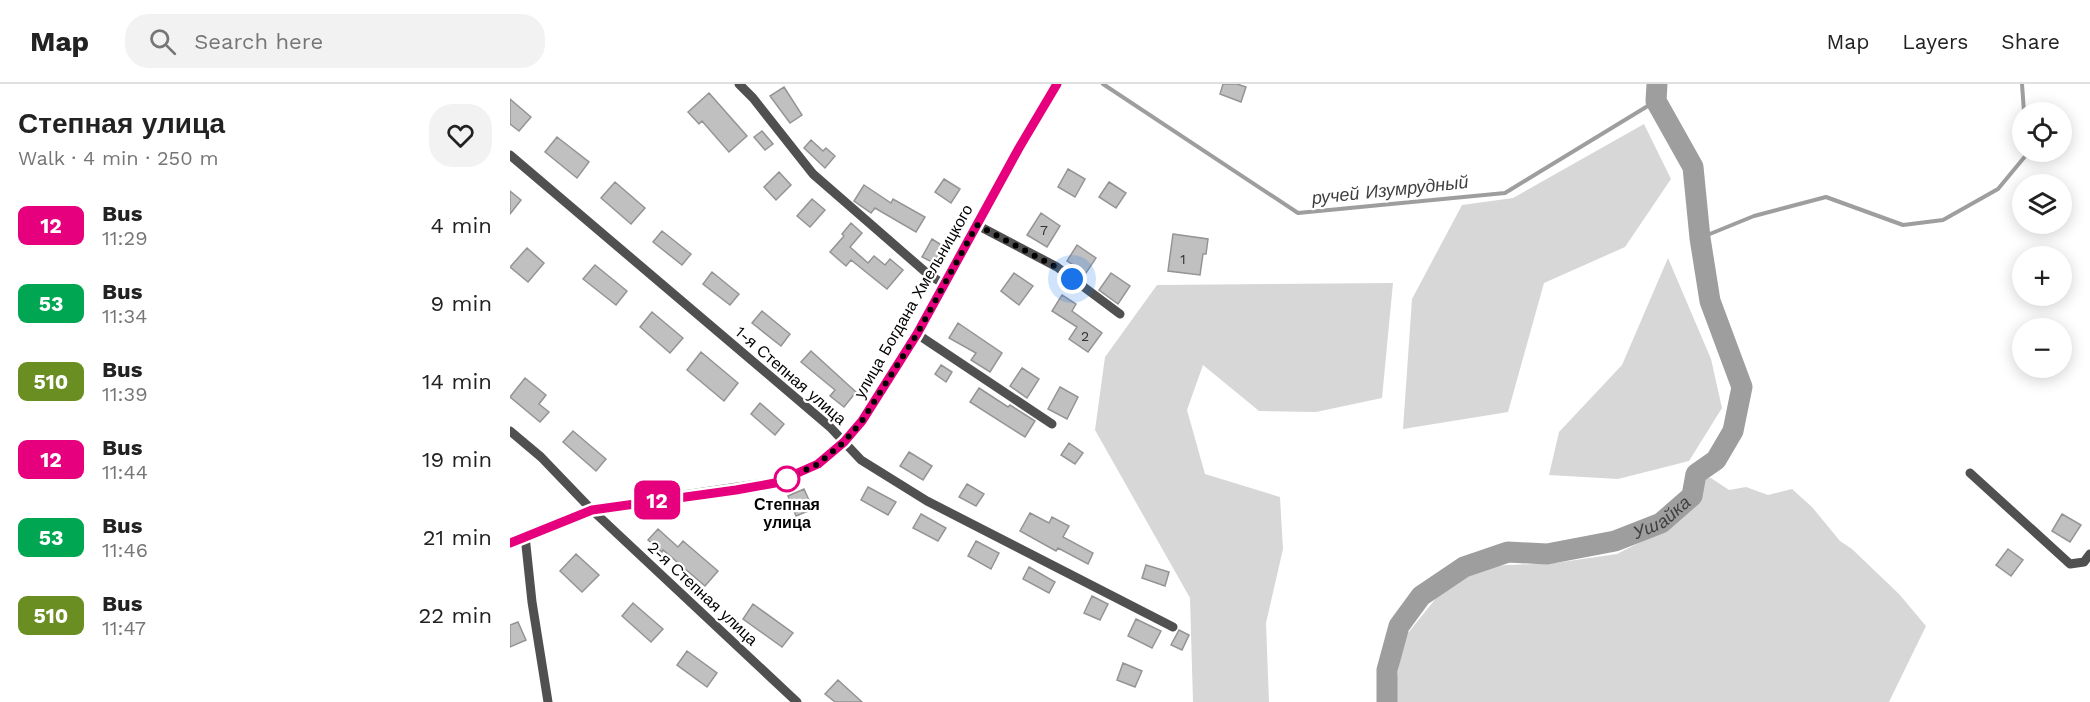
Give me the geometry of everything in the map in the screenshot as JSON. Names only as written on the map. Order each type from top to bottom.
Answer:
[{"type":"street","points":[[739,84],[753,98],[813,174],[929,275],[944,284]]},
{"type":"street","name":"улица Богдана Хмельницкого","points":[[510,543],[592,510],[775,483],[818,464],[844,442],[862,421],[917,334],[1019,148],[1057,84]]},
{"type":"street","name":"1-я Степная улица","points":[[510,155],[830,427],[861,460],[927,501],[1173,627]]},
{"type":"street","points":[[977,225],[1056,267],[1120,314]]},
{"type":"street","points":[[917,334],[1052,424]]},
{"type":"street","name":"2-я Степная улица","points":[[510,431],[541,457],[592,510],[797,702]]},
{"type":"street","points":[[1970,472],[2070,564],[2084,562],[2090,554]]},
{"type":"street","points":[[525,536],[532,602],[548,702]]},
{"type":"shaded area","points":[[1644,124],[1671,179],[1625,247],[1544,283],[1508,412],[1403,429],[1412,299],[1462,205],[1513,198]]},
{"type":"shaded area","points":[[1668,258],[1711,359],[1722,408],[1689,461],[1618,479],[1549,475],[1559,432],[1622,365]]},
{"type":"shaded area","points":[[1393,283],[1382,398],[1316,412],[1259,411],[1203,365],[1187,410],[1205,474],[1280,497],[1283,549],[1266,623],[1269,702],[1193,702],[1190,598],[1095,430],[1105,357],[1157,285]]},
{"type":"shaded area","points":[[1711,478],[1729,490],[1746,487],[1768,495],[1792,489],[1812,507],[1840,541],[1852,549],[1899,594],[1926,626],[1889,702],[1395,702],[1395,688],[1404,638],[1437,597],[1457,579],[1489,566],[1555,563],[1617,554],[1666,529],[1696,506],[1700,479]]},
{"type":"building","points":[[1223,84],[1237,84],[1246,87],[1241,102],[1220,94]]},
{"type":"building","points":[[784,87],[802,115],[790,123],[770,96]]},
{"type":"building","points":[[709,93],[747,136],[729,152],[702,121],[699,124],[688,112]]},
{"type":"building","points":[[510,99],[531,117],[519,131],[510,124]]},
{"type":"building","points":[[762,131],[773,144],[765,150],[754,137]]},
{"type":"building","points":[[557,137],[589,162],[577,178],[545,152]]},
{"type":"building","points":[[811,140],[823,151],[826,148],[835,156],[825,168],[804,148]]},
{"type":"building","points":[[1068,169],[1085,179],[1075,197],[1058,187]]},
{"type":"building","points":[[779,172],[791,185],[776,200],[764,187]]},
{"type":"building","points":[[944,179],[960,189],[951,203],[935,192]]},
{"type":"building","points":[[615,182],[645,208],[631,224],[601,198]]},
{"type":"building","points":[[1109,182],[1126,193],[1116,208],[1099,197]]},
{"type":"building","points":[[864,185],[891,203],[893,199],[925,217],[916,232],[875,208],[871,213],[854,201]]},
{"type":"building","points":[[510,191],[521,200],[510,214]]},
{"type":"building","points":[[812,199],[825,210],[810,227],[797,216]]},
{"type":"building","points":[[1041,213],[1060,226],[1047,247],[1027,235]]},
{"type":"building","points":[[851,223],[862,233],[850,247],[868,263],[874,256],[885,265],[890,259],[903,270],[887,289],[851,260],[846,266],[830,252],[844,236],[842,234]]},
{"type":"building","points":[[662,231],[691,254],[682,265],[653,242]]},
{"type":"building","points":[[1173,234],[1208,239],[1200,275],[1168,271]]},
{"type":"building","points":[[932,239],[943,246],[934,263],[922,257]]},
{"type":"building","points":[[1077,245],[1096,258],[1086,273],[1067,261]]},
{"type":"building","points":[[527,248],[544,263],[528,282],[510,267]]},
{"type":"building","points":[[595,265],[627,291],[616,305],[583,279]]},
{"type":"building","points":[[712,272],[739,294],[730,305],[703,284]]},
{"type":"building","points":[[1014,273],[1033,286],[1019,305],[1001,291]]},
{"type":"building","points":[[1111,273],[1130,286],[1118,304],[1099,290]]},
{"type":"building","points":[[1062,295],[1076,304],[1072,311],[1102,333],[1088,352],[1069,339],[1077,327],[1052,311]]},
{"type":"building","points":[[762,311],[790,334],[781,346],[752,323]]},
{"type":"building","points":[[652,312],[683,338],[670,353],[640,327]]},
{"type":"building","points":[[958,323],[1002,353],[990,372],[971,360],[976,353],[949,338]]},
{"type":"building","points":[[811,351],[856,392],[844,407],[830,396],[835,390],[801,362]]},
{"type":"building","points":[[701,352],[738,383],[724,401],[687,370]]},
{"type":"building","points":[[941,365],[952,372],[946,382],[935,374]]},
{"type":"building","points":[[1022,368],[1039,379],[1027,398],[1010,386]]},
{"type":"building","points":[[525,378],[546,395],[539,404],[549,412],[540,422],[510,397]]},
{"type":"building","points":[[1060,387],[1078,397],[1067,419],[1048,409]]},
{"type":"building","points":[[979,388],[1035,421],[1025,437],[970,402]]},
{"type":"building","points":[[760,403],[784,424],[775,435],[751,414]]},
{"type":"building","points":[[573,431],[606,459],[596,471],[563,442]]},
{"type":"building","points":[[1069,443],[1083,453],[1075,464],[1061,455]]},
{"type":"building","points":[[909,452],[932,466],[923,480],[900,466]]},
{"type":"building","points":[[967,484],[984,494],[976,506],[959,497]]},
{"type":"building","points":[[868,487],[896,502],[888,515],[861,500]]},
{"type":"building","points":[[804,489],[813,509],[796,516],[788,496]]},
{"type":"building","points":[[1030,513],[1049,523],[1052,517],[1069,526],[1063,537],[1093,553],[1088,564],[1058,548],[1056,551],[1020,531]]},
{"type":"building","points":[[921,514],[946,528],[938,541],[913,528]]},
{"type":"building","points":[[2062,514],[2081,525],[2070,542],[2052,531]]},
{"type":"building","points":[[658,529],[678,547],[683,541],[718,571],[705,586],[648,540]]},
{"type":"building","points":[[976,541],[999,553],[991,569],[968,556]]},
{"type":"building","points":[[2008,549],[2023,560],[2011,576],[1996,565]]},
{"type":"building","points":[[576,554],[599,575],[582,592],[560,571]]},
{"type":"building","points":[[1146,565],[1169,572],[1165,586],[1142,578]]},
{"type":"building","points":[[1029,567],[1055,582],[1049,593],[1023,579]]},
{"type":"building","points":[[1092,596],[1108,604],[1100,620],[1084,613]]},
{"type":"building","points":[[633,603],[663,629],[651,642],[622,616]]},
{"type":"building","points":[[753,604],[793,633],[782,647],[743,619]]},
{"type":"building","points":[[1136,619],[1161,631],[1152,648],[1128,636]]},
{"type":"building","points":[[518,622],[526,640],[510,647],[510,625]]},
{"type":"building","points":[[1179,630],[1189,635],[1182,650],[1171,645]]},
{"type":"building","points":[[687,651],[717,673],[707,687],[677,665]]},
{"type":"building","points":[[1123,663],[1142,671],[1135,687],[1117,680]]},
{"type":"building","points":[[838,680],[862,702],[835,702],[825,694]]},
{"type":"waterway","name":"ручей Изумрудный","points":[[1103,84],[1298,213],[1505,193],[1656,101]]},
{"type":"waterway","name":"Ушайка","points":[[1387,702],[1387,670],[1399,626],[1421,596],[1464,567],[1508,552],[1547,554],[1615,541],[1661,523],[1692,496],[1696,474],[1716,460],[1733,431],[1742,387],[1710,301],[1700,238],[1693,167],[1656,101],[1657,84]]},
{"type":"waterway","points":[[2022,84],[2023,102]]},
{"type":"waterway","points":[[1700,238],[1754,216],[1826,197],[1903,225],[1943,220],[1998,189],[2020,162]]},
{"type":"bus line","name":"12","points":[[510,543],[592,510],[775,483],[818,464],[844,442],[862,421],[917,334],[1019,148],[1057,84]]},
{"type":"place","name":"Степная улица","points":[[787,479]]},
{"type":"route","points":[[787,479],[818,464],[844,442],[862,421],[917,334],[977,225],[1056,267],[1072,279]]}]
